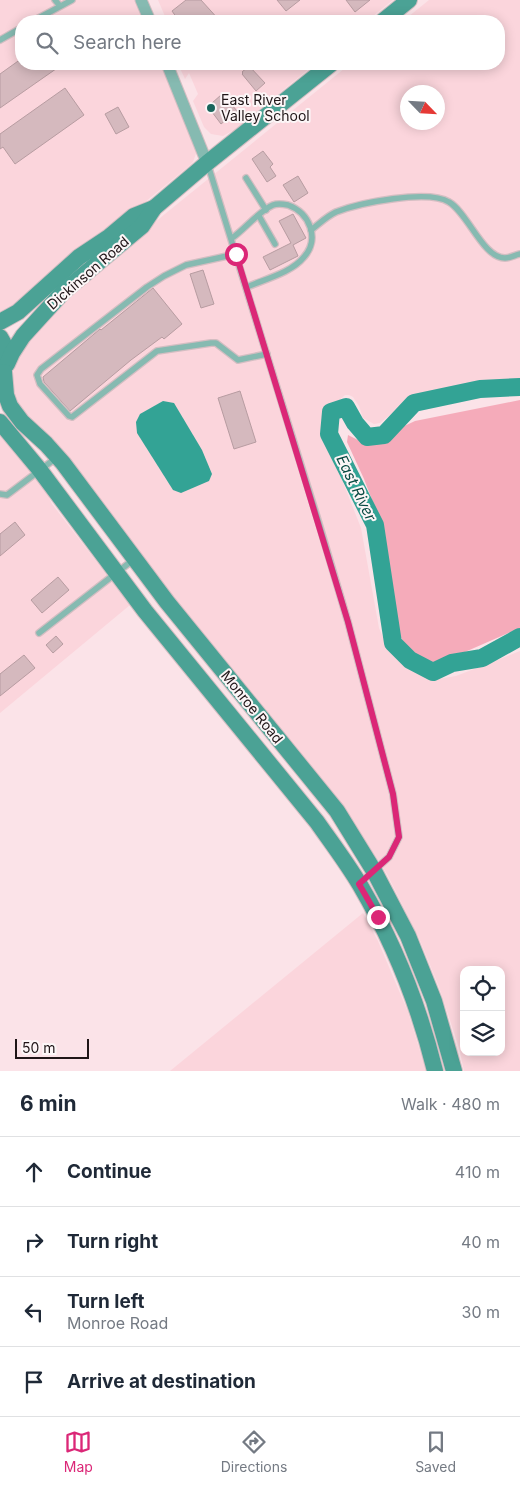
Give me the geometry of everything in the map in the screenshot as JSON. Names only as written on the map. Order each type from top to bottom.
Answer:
[{"type":"main road","points":[[390,15],[409,0]]},
{"type":"main road","name":"Dickinson Road","points":[[4,372],[12,353],[23,336],[47,308],[89,269],[142,226],[154,208],[323,70]]},
{"type":"main road","name":"Dickinson Road","points":[[0,322],[18,312],[79,257],[109,237],[134,216],[154,208]]},
{"type":"main road","name":"Monroe Road","points":[[0,337],[7,353],[4,372],[6,395],[10,406],[22,422],[57,457],[167,602],[337,811],[374,871],[408,936],[424,972],[447,1041],[454,1071]]},
{"type":"main road","name":"Monroe Road","points":[[0,422],[39,469],[145,611],[317,822],[359,884],[391,944],[406,979],[429,1046],[435,1071]]},
{"type":"street","points":[[141,0],[147,15]]},
{"type":"street","points":[[169,70],[207,163]]},
{"type":"lane","points":[[55,0],[60,6]]},
{"type":"lane","points":[[44,15],[72,0]]},
{"type":"lane","points":[[0,40],[15,31]]},
{"type":"lane","points":[[207,163],[232,238],[345,612],[393,794],[399,837],[389,857],[359,884]]},
{"type":"lane","points":[[246,178],[266,210]]},
{"type":"lane","points":[[311,230],[328,217],[350,208],[388,200],[431,197],[452,203],[481,241],[496,255],[505,258],[520,254]]},
{"type":"lane","points":[[232,238],[266,210],[273,205],[279,204],[292,206],[304,214],[311,230],[311,246],[304,258],[288,269],[246,286]]},
{"type":"lane","points":[[259,216],[275,244]]},
{"type":"lane","points":[[236,254],[186,266],[164,276],[147,287],[42,369],[37,376],[40,384],[72,417],[157,351],[211,343],[216,344],[238,360],[267,354]]},
{"type":"lane","points":[[0,494],[7,495],[57,457]]},
{"type":"lane","points":[[40,633],[134,558]]},
{"type":"shaded area","points":[[0,0],[135,0],[141,15],[15,15],[15,70],[164,70],[197,151],[193,162],[19,303],[0,312]]},
{"type":"shaded area","points":[[158,0],[393,0],[374,15],[164,15]]},
{"type":"shaded area","points":[[429,0],[520,0],[520,380],[472,384],[421,397],[402,405],[380,423],[374,424],[363,418],[359,406],[353,397],[345,395],[334,405],[327,421],[326,439],[361,528],[379,628],[385,642],[398,659],[429,677],[438,679],[456,676],[520,651],[520,1071],[464,1071],[461,1056],[505,1056],[505,966],[460,966],[460,1053],[439,987],[419,938],[387,874],[348,814],[20,409],[13,392],[12,376],[18,357],[27,341],[75,291],[118,252],[343,70],[505,70],[505,15],[410,15]]},
{"type":"shaded area","points":[[181,70],[308,70],[234,130],[223,136],[211,134],[204,127],[193,101],[198,94],[189,73],[185,79]]},
{"type":"shaded area","points":[[520,400],[520,628],[442,662],[420,659],[405,645],[398,630],[381,523],[347,442],[348,435],[366,444],[377,444],[384,441],[400,428],[415,421]]},
{"type":"shaded area","points":[[163,401],[174,403],[202,450],[212,474],[209,481],[181,493],[173,490],[137,433],[136,422],[140,414]]},
{"type":"shaded area","points":[[0,431],[45,489],[52,504],[130,605],[0,713]]},
{"type":"shaded area","points":[[363,913],[378,941],[408,1012],[426,1071],[170,1071]]},
{"type":"building","points":[[186,0],[201,0],[215,15],[175,15],[172,11]]},
{"type":"building","points":[[277,0],[300,0],[286,11]]},
{"type":"building","points":[[346,0],[370,0],[355,12]]},
{"type":"building","points":[[15,63],[15,70],[54,70],[0,108],[0,74]]},
{"type":"building","points":[[244,70],[253,70],[265,83],[256,91],[242,72]]},
{"type":"building","points":[[65,88],[84,115],[15,164],[3,147],[0,149],[0,134]]},
{"type":"building","points":[[221,95],[237,111],[221,124],[212,112],[217,108],[212,103]]},
{"type":"building","points":[[118,107],[129,127],[116,134],[105,114]]},
{"type":"building","points":[[263,151],[273,164],[270,167],[276,176],[267,182],[252,159]]},
{"type":"building","points":[[298,176],[308,193],[294,202],[283,185]]},
{"type":"building","points":[[293,214],[306,238],[293,245],[298,256],[270,270],[263,257],[291,243],[279,221]]},
{"type":"building","points":[[203,270],[214,304],[201,308],[190,274]]},
{"type":"building","points":[[153,288],[182,324],[164,339],[162,337],[131,360],[70,411],[44,382],[43,377]]},
{"type":"building","points":[[240,391],[256,442],[234,449],[218,398]]},
{"type":"building","points":[[15,522],[25,535],[0,556],[0,534]]},
{"type":"building","points":[[58,577],[69,590],[42,613],[31,600]]},
{"type":"building","points":[[56,636],[63,644],[53,653],[46,645]]},
{"type":"building","points":[[24,655],[35,668],[0,696],[0,674]]},
{"type":"waterway","name":"East River","points":[[520,387],[480,389],[414,403],[384,435],[367,437],[355,423],[346,407],[331,412],[329,434],[375,525],[393,643],[410,660],[433,672],[452,663],[482,658],[520,637]]},
{"type":"place","name":"East River Valley School","points":[[211,108]]},
{"type":"route","points":[[236,254],[348,622],[393,794],[399,837],[389,857],[359,884],[378,917]]}]
